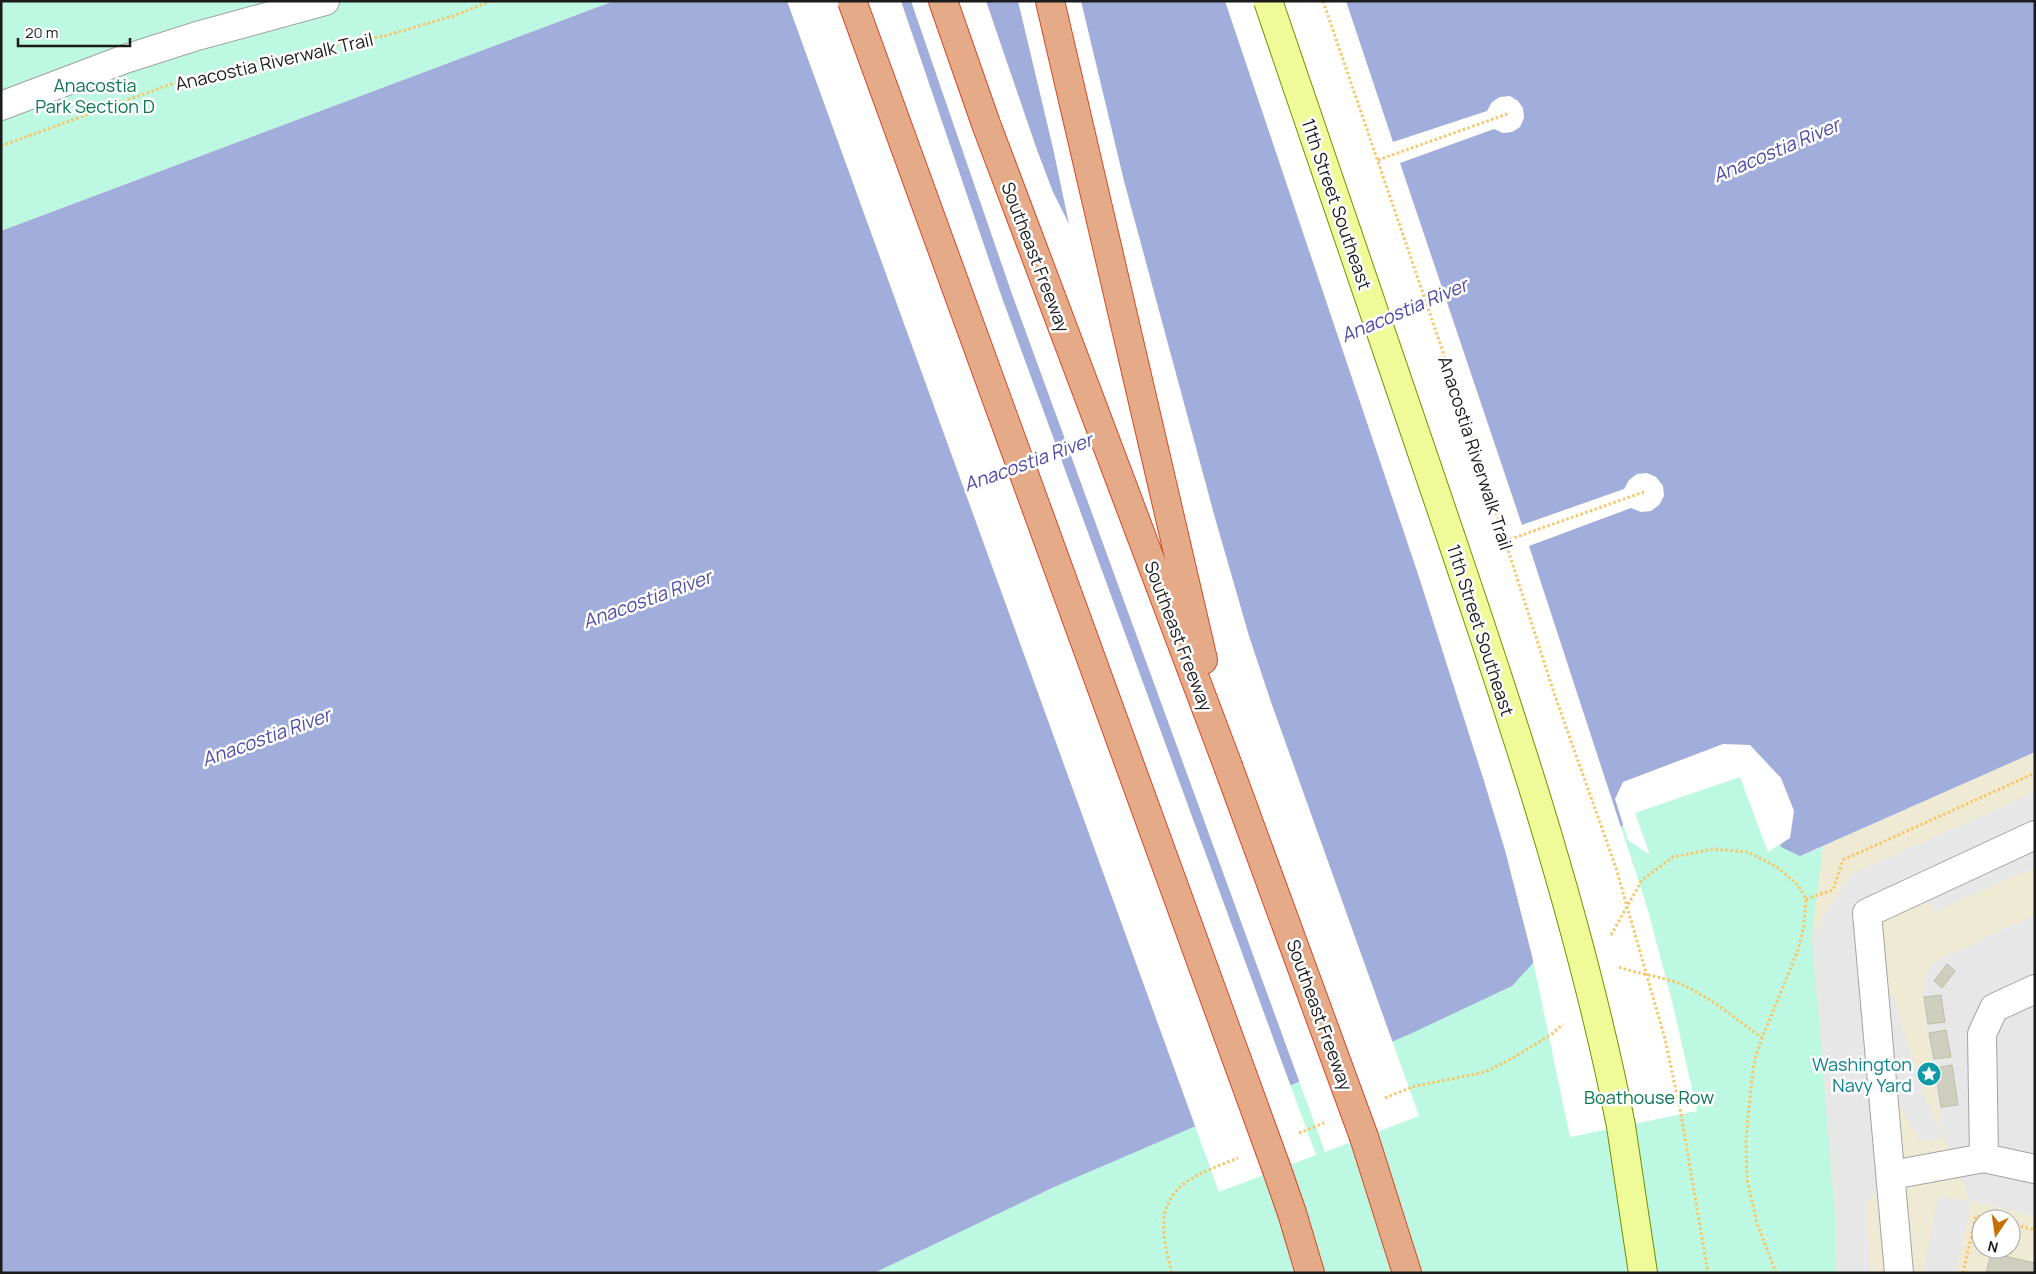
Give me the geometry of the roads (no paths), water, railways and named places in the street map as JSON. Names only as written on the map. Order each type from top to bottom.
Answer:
[{"type":"highway","points":[[852,1],[1277,1170],[1310,1273]]},
{"type":"highway","name":"Southeast Freeway","points":[[943,1],[986,124],[1228,766],[1364,1137],[1407,1273]]},
{"type":"highway","points":[[1050,1],[1228,766]]},
{"type":"main road","name":"11th Street Southeast","points":[[1268,1],[1472,597],[1520,748],[1577,939],[1621,1126],[1643,1273]]},
{"type":"street","points":[[1,106],[125,59],[197,36],[325,1]]},
{"type":"street","points":[[1899,1273],[1892,1175],[1867,913],[2035,835]]},
{"type":"street","points":[[1984,1158],[1982,1034],[1994,1008],[2035,989]]},
{"type":"street","points":[[1892,1175],[1984,1158],[2035,1169]]},
{"type":"water","name":"Anacostia River","points":[[614,1],[2035,1],[2035,752],[1800,856],[1781,847],[1759,779],[1730,758],[1632,812],[1613,839],[1557,937],[1512,986],[1410,1034],[1054,1187],[874,1273],[1,1273],[1,231]]},
{"type":"place","name":"Washington Navy Yard","points":[[1929,1074]]},
{"type":"park label","name":"Anacostia Park Section D","points":[[95,95]]},
{"type":"park label","name":"Boathouse Row","points":[[1649,1097]]}]
